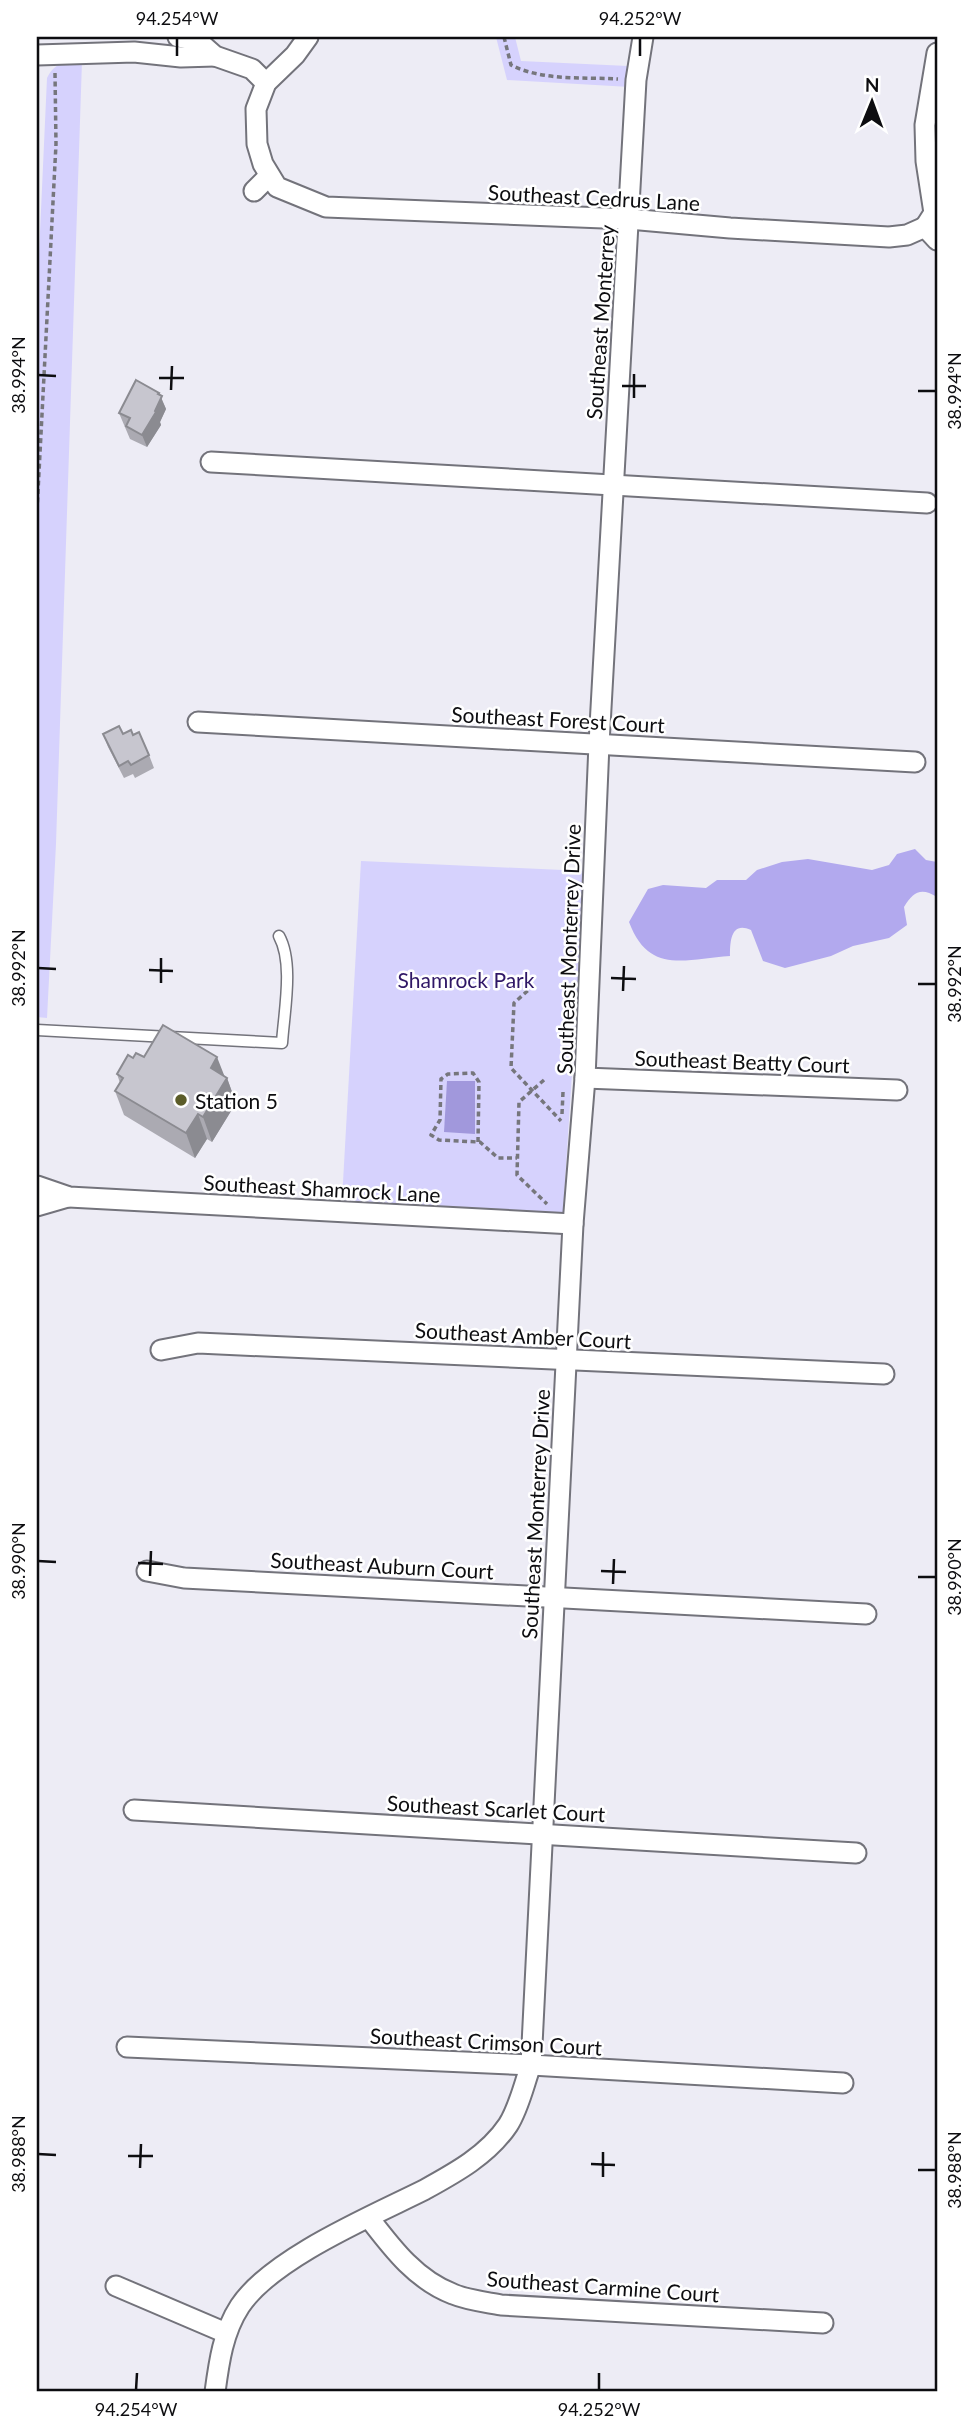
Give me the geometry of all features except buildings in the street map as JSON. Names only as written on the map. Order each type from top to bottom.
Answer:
[{"type":"street","points":[[178,37],[198,41],[215,56]]},
{"type":"street","points":[[254,191],[269,176],[257,144],[256,109],[266,83],[295,55],[308,37]]},
{"type":"street","name":"Southeast Monterrey","points":[[613,485],[636,80],[643,37]]},
{"type":"street","points":[[46,54],[134,52],[181,57],[215,56],[252,69],[266,83]]},
{"type":"street","points":[[931,234],[934,213],[926,160],[925,125],[937,53]]},
{"type":"street","name":"Southeast Cedrus Lane","points":[[269,176],[277,187],[326,207],[629,219],[889,237],[931,234]]},
{"type":"street","points":[[211,462],[927,503]]},
{"type":"street","name":"Southeast Monterrey Drive","points":[[215,2392],[226,2333],[240,2305],[259,2285],[299,2255],[459,2171],[489,2147],[509,2124],[531,2065],[573,1224],[585,1078],[598,744],[613,485]]},
{"type":"street","name":"Southeast Forest Court","points":[[198,722],[915,762]]},
{"type":"street","name":"Southeast Beatty Court","points":[[585,1078],[897,1090]]},
{"type":"street","name":"Southeast Shamrock Lane","points":[[37,1186],[69,1197],[573,1224]]},
{"type":"street","name":"Southeast Shamrock Lane","points":[[37,1206],[69,1197]]},
{"type":"street","name":"Southeast Amber Court","points":[[161,1350],[198,1343],[884,1374]]},
{"type":"street","name":"Southeast Auburn Court","points":[[147,1571],[184,1578],[866,1614]]},
{"type":"street","name":"Southeast Scarlet Court","points":[[134,1810],[856,1853]]},
{"type":"street","name":"Southeast Crimson Court","points":[[127,2047],[531,2065],[843,2083]]},
{"type":"street","name":"Southeast Carmine Court","points":[[369,2218],[401,2259],[424,2278],[453,2295],[500,2305],[823,2323]]},
{"type":"street","points":[[116,2286],[226,2333]]},
{"type":"lane","points":[[37,1030],[282,1043],[287,979],[279,936]]},
{"type":"path","points":[[504,37],[511,65],[522,71],[553,76],[636,80]]},
{"type":"path","points":[[37,511],[56,144],[46,54]]},
{"type":"path","points":[[534,985],[514,1003],[512,1068],[561,1121],[563,1092]]},
{"type":"path","points":[[478,1142],[479,1082],[473,1073],[448,1074],[441,1079],[440,1121],[431,1135],[439,1140],[478,1142],[480,1142],[498,1158],[517,1158]]},
{"type":"path","points":[[544,1080],[519,1102],[517,1175],[548,1204],[556,1204]]},
{"type":"green space","points":[[496,37],[515,37],[521,61],[628,66],[630,87],[507,80]]},
{"type":"green space","points":[[82,61],[56,844],[47,1018],[37,1017],[37,298],[47,78],[53,69],[61,64]]},
{"type":"green space","name":"Shamrock Park","points":[[361,861],[585,871],[563,1213],[342,1200]]},
{"type":"shaded area","points":[[915,849],[926,860],[937,862],[937,897],[922,892],[911,898],[904,907],[907,925],[889,938],[853,946],[831,956],[785,968],[763,961],[751,930],[736,930],[730,944],[730,956],[684,961],[658,957],[647,950],[637,939],[629,922],[648,889],[663,885],[706,888],[717,880],[746,880],[757,870],[782,862],[808,859],[872,870],[889,865],[897,854]]},
{"type":"shaded area","points":[[447,1081],[475,1081],[475,1134],[444,1132]]},
{"type":"place","name":"Station 5","points":[[181,1100]]}]
